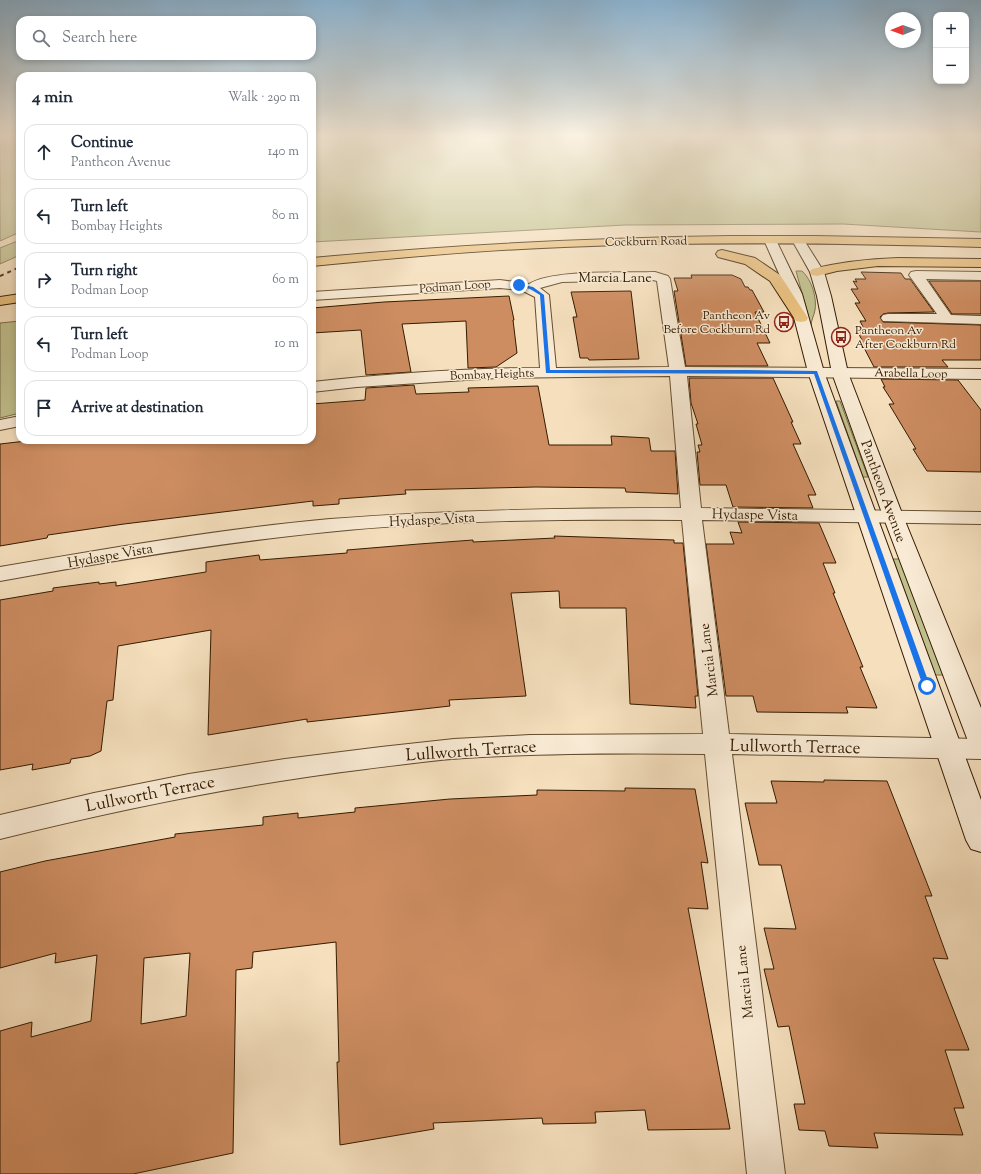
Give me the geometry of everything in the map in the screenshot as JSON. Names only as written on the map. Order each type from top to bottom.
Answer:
[{"type":"main road","name":"Cockburn Road","points":[[316,262],[426,250],[491,246],[555,243],[770,240],[809,255]]},
{"type":"main road","name":"Cockburn Road","points":[[707,254],[777,253],[809,255],[981,243]]},
{"type":"main road","points":[[722,254],[750,261],[775,278],[801,318]]},
{"type":"main road","points":[[842,254],[981,258]]},
{"type":"main road","points":[[809,255],[835,267],[890,262],[981,263]]},
{"type":"main road","points":[[316,270],[360,266],[508,259]]},
{"type":"main road","points":[[0,301],[16,299]]},
{"type":"street","name":"Pantheon Avenue","points":[[770,240],[795,294],[816,372],[981,840]]},
{"type":"street","name":"Pantheon Avenue","points":[[809,255],[824,296],[840,373],[893,516],[981,741]]},
{"type":"street","points":[[947,319],[916,275],[981,276]]},
{"type":"street","name":"Marcia Lane","points":[[532,288],[543,283],[562,278],[655,276],[663,279],[678,372],[691,513],[766,1174]]},
{"type":"street","name":"Podman Loop","points":[[316,296],[500,284],[519,285],[532,288]]},
{"type":"street","points":[[532,288],[542,295],[548,372]]},
{"type":"street","points":[[888,318],[981,320]]},
{"type":"street","name":"Bombay Heights","points":[[316,387],[434,376],[548,372],[840,373]]},
{"type":"street","name":"Arabella Loop","points":[[840,373],[980,375]]},
{"type":"street","points":[[0,425],[16,423]]},
{"type":"street","name":"Hydaspe Vista","points":[[0,574],[142,549],[267,532],[377,522],[558,514],[691,513],[867,516]]},
{"type":"street","points":[[867,516],[981,518]]},
{"type":"street","name":"Lullworth Terrace","points":[[0,826],[71,809],[208,781],[332,762],[462,748],[591,742],[981,749]]},
{"type":"green space","points":[[0,192],[16,192],[16,234],[0,241]]},
{"type":"green space","points":[[316,192],[981,192],[981,232],[843,224],[625,225],[316,242]]},
{"type":"green space","points":[[16,242],[16,257],[0,264],[0,248]]},
{"type":"green space","points":[[796,271],[802,271],[806,275],[813,289],[815,312],[811,326]]},
{"type":"green space","points":[[16,321],[16,414],[0,418],[0,323]]},
{"type":"green space","points":[[836,401],[840,401],[868,477],[863,477]]},
{"type":"green space","points":[[893,559],[900,559],[944,675],[935,675]]},
{"type":"building","points":[[861,272],[901,273],[905,279],[910,279],[934,312],[888,313],[883,314],[880,317],[883,322],[981,325],[981,360],[942,360],[948,367],[874,367],[855,327],[863,327],[860,321],[866,321],[855,303],[860,303],[851,289],[858,289],[853,281],[857,282],[855,279],[866,279]]},
{"type":"building","points":[[691,275],[732,275],[741,279],[745,287],[752,290],[764,312],[755,312],[770,343],[757,343],[768,366],[686,366],[674,291],[678,291],[674,278],[692,278]]},
{"type":"building","points":[[929,281],[981,281],[981,314],[952,314]]},
{"type":"building","points":[[631,291],[639,359],[589,360],[588,358],[580,358],[573,317],[577,317],[571,292]]},
{"type":"building","points":[[509,296],[514,320],[517,353],[496,367],[468,368],[466,321],[402,324],[411,372],[366,375],[361,330],[316,333],[316,308],[384,302]]},
{"type":"building","points":[[689,378],[773,378],[793,422],[791,422],[801,444],[793,444],[816,495],[808,495],[813,508],[733,507],[726,485],[700,485],[697,452],[700,452],[698,445],[702,445],[696,424],[698,424],[691,403]]},
{"type":"building","points":[[881,379],[958,380],[981,410],[981,472],[927,471],[913,449],[916,449],[889,404],[894,404],[883,387],[885,387]]},
{"type":"building","points":[[414,385],[416,394],[469,392],[468,388],[538,386],[549,445],[612,445],[611,436],[649,438],[651,451],[675,451],[678,494],[626,492],[625,488],[536,487],[405,490],[406,494],[339,499],[339,504],[313,506],[313,501],[124,524],[48,535],[47,538],[0,546],[0,444],[16,442],[16,444],[316,444],[316,404],[365,400],[366,388]]},
{"type":"building","points":[[738,522],[819,523],[836,563],[823,563],[835,593],[833,593],[863,667],[860,667],[877,708],[846,707],[848,713],[757,712],[753,696],[726,696],[706,544],[734,544],[730,532],[742,533]]},
{"type":"building","points":[[554,536],[674,540],[674,543],[683,543],[698,696],[695,696],[696,708],[630,704],[626,608],[560,608],[559,591],[511,593],[526,696],[449,700],[450,706],[307,722],[307,719],[208,735],[211,630],[118,646],[113,700],[107,701],[101,751],[90,756],[71,759],[70,763],[32,770],[33,764],[0,770],[0,600],[53,591],[53,588],[99,582],[99,584],[116,582],[116,586],[206,572],[206,562],[259,555],[260,560],[347,553],[347,550],[419,544],[473,540],[473,542],[555,538]]},
{"type":"building","points":[[824,780],[887,781],[932,896],[925,896],[948,959],[933,958],[969,1050],[945,1050],[964,1108],[954,1108],[963,1135],[874,1133],[878,1148],[829,1146],[825,1131],[799,1130],[794,1104],[805,1104],[789,1026],[778,1027],[764,969],[774,969],[764,928],[796,929],[781,865],[759,865],[745,803],[777,803],[771,781],[824,782]]},
{"type":"building","points":[[625,788],[695,789],[708,863],[701,862],[708,909],[688,908],[730,1129],[648,1130],[645,1110],[595,1112],[596,1123],[543,1124],[542,1118],[433,1123],[434,1129],[340,1145],[337,1062],[339,1062],[336,942],[253,952],[252,968],[236,970],[233,1153],[133,1174],[0,1174],[0,1031],[32,1022],[31,1037],[91,1021],[97,955],[55,963],[56,953],[0,968],[0,872],[45,861],[175,837],[175,834],[263,825],[263,817],[298,813],[298,818],[355,812],[355,808],[450,799],[537,795],[537,790],[625,791]],"holes":[[[190,953],[186,1016],[141,1024],[144,958]]]},
{"type":"railway","points":[[0,276],[16,269]]},
{"type":"place","name":"Pantheon Av Before Cockburn Rd","points":[[784,322]]},
{"type":"place","name":"Pantheon Av After Cockburn Rd","points":[[841,337]]},
{"type":"route","points":[[519,285],[532,288],[542,295],[548,372],[816,372],[927,686]]}]
